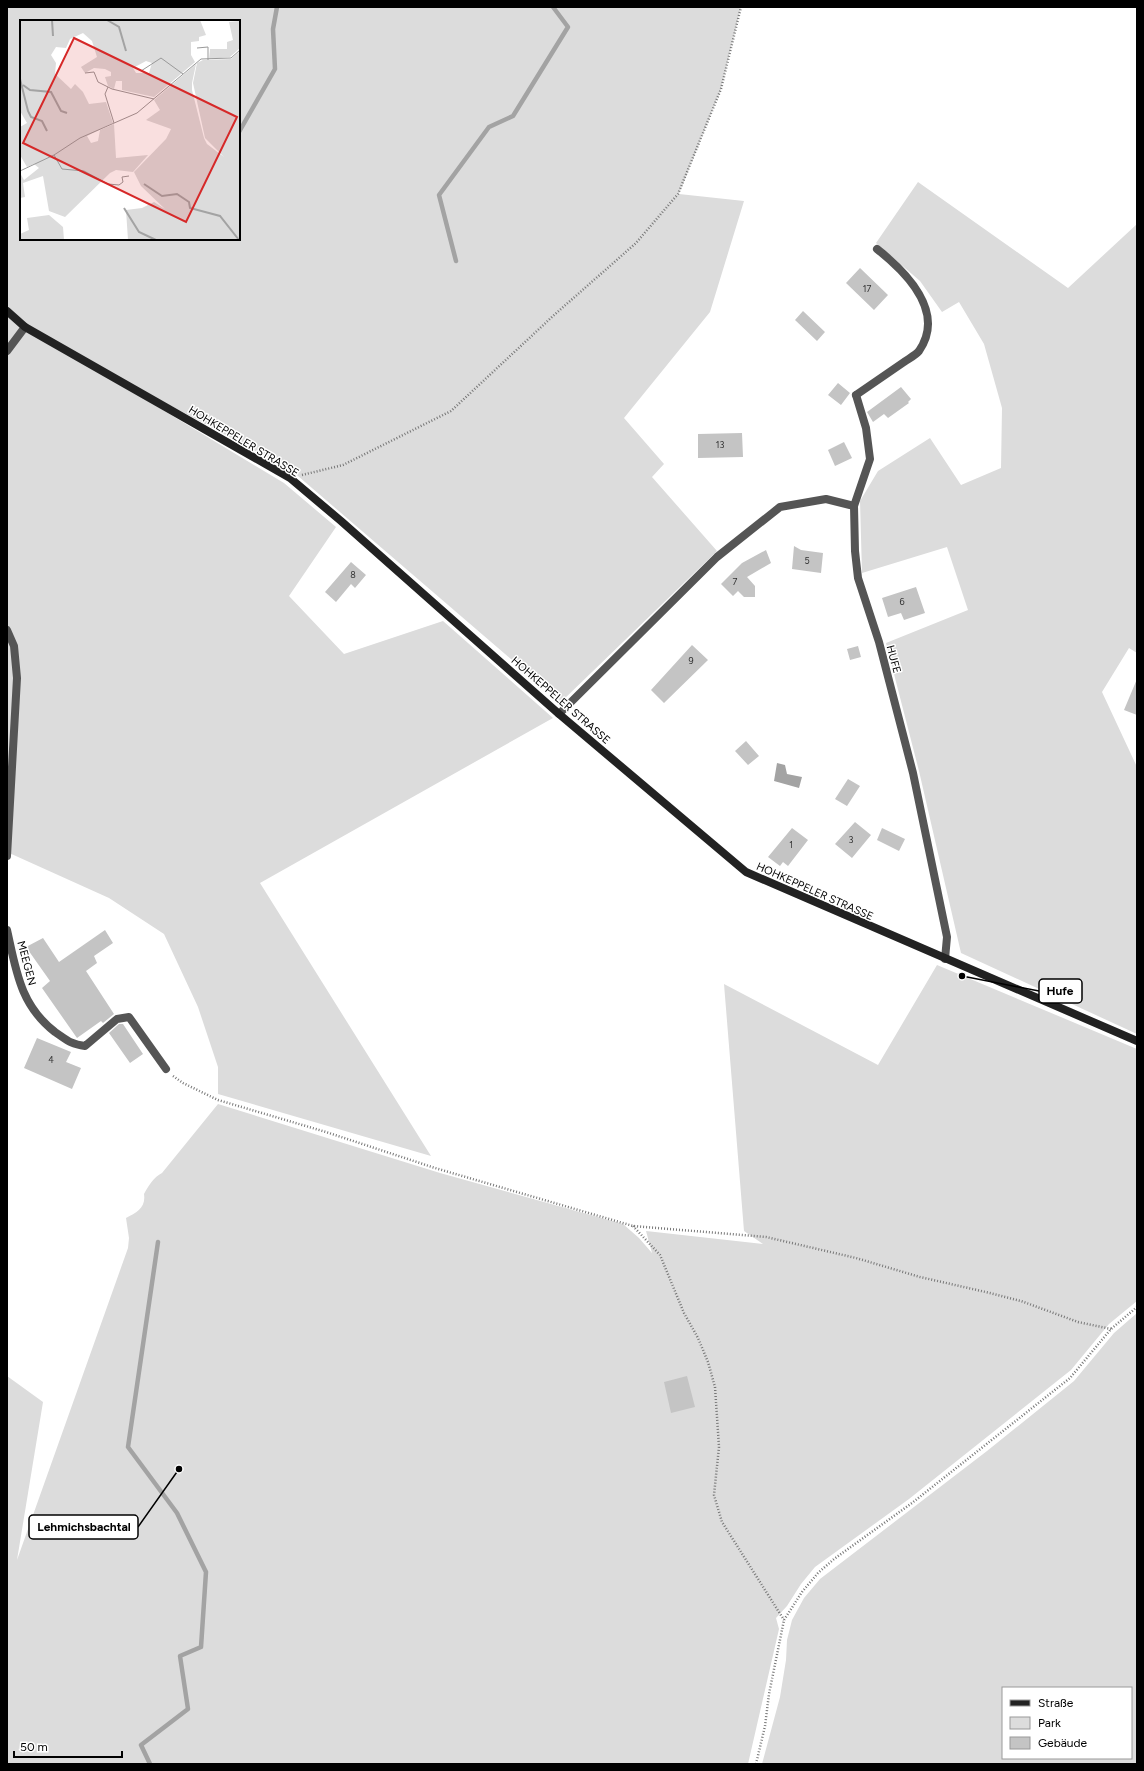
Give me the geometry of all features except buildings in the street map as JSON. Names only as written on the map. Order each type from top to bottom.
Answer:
[{"type":"street","name":"HUFE","points":[[877,249],[895,263],[912,283],[925,306],[928,319],[927,332],[918,352],[856,395],[866,428],[870,459],[854,506],[855,551],[858,578],[879,642],[913,773],[947,937],[945,959]]},
{"type":"street","name":"HOHKEPPELER STRASSE","points":[[7,311],[25,327],[290,478],[341,521],[559,714],[746,872],[1137,1041]]},
{"type":"street","points":[[7,351],[25,327]]},
{"type":"street","points":[[559,714],[717,557],[780,507],[826,499],[854,506]]},
{"type":"street","points":[[7,630],[14,646],[17,678],[7,856]]},
{"type":"street","name":"MEEGEN","points":[[7,930],[17,979],[24,995],[43,1022],[73,1045],[85,1046],[116,1019],[129,1017],[166,1068]]},
{"type":"path","points":[[290,478],[343,464],[451,411],[553,316],[636,244],[678,194],[721,89],[741,7]]},
{"type":"path","points":[[166,1068],[182,1083],[218,1100],[326,1132],[435,1168],[633,1226],[766,1238],[856,1258],[920,1277],[990,1293],[1020,1301],[1078,1322],[1111,1329]]},
{"type":"path","points":[[633,1226],[660,1255],[684,1313],[698,1338],[708,1362],[715,1387],[719,1447],[714,1495],[722,1522],[784,1620]]},
{"type":"path","points":[[756,1764],[765,1726],[769,1694],[784,1620],[802,1592],[818,1573],[834,1559],[912,1503],[1070,1378],[1111,1329],[1137,1307]]},
{"type":"green space","points":[[7,7],[741,7],[721,89],[679,194],[744,201],[710,312],[624,418],[664,464],[652,477],[717,551],[561,702],[291,470],[35,333],[284,483],[336,527],[289,596],[344,654],[443,621],[553,718],[260,883],[431,1156],[218,1094],[218,1067],[198,1007],[164,934],[109,898],[7,852]]},
{"type":"green space","points":[[918,182],[1068,288],[1137,224],[1137,653],[1129,648],[1102,692],[1137,767],[1137,1034],[961,953],[919,771],[886,643],[968,610],[947,547],[862,573],[860,501],[878,471],[930,438],[961,485],[1001,468],[1002,408],[984,344],[959,302],[942,312],[920,281],[876,243]]},
{"type":"green space","points":[[937,965],[1137,1049],[1137,1301],[1109,1324],[1071,1370],[909,1499],[815,1567],[801,1584],[787,1606],[776,1618],[779,1629],[748,1764],[7,1764],[7,1376],[43,1402],[17,1560],[128,1248],[129,1238],[126,1218],[140,1209],[144,1203],[144,1194],[149,1185],[162,1173],[218,1104],[440,1173],[623,1224],[639,1238],[652,1253],[646,1231],[763,1244],[744,1231],[724,984],[878,1065]]},
{"type":"green space","points":[[1137,1313],[1137,1764],[762,1764],[780,1697],[786,1660],[787,1640],[792,1620],[804,1598],[820,1579],[987,1451],[1074,1381],[1114,1333]]},
{"type":"shaded area","points":[[777,763],[785,765],[787,774],[802,777],[799,788],[774,781]]},
{"type":"waterway","points":[[240,130],[275,69],[273,29],[277,7]]},
{"type":"waterway","points":[[456,261],[439,195],[489,127],[513,116],[568,27],[553,7]]},
{"type":"waterway","points":[[150,1764],[141,1745],[188,1709],[180,1656],[201,1647],[206,1572],[177,1513],[128,1447],[158,1242]]},
{"type":"place","name":"Hufe","points":[[962,976]]},
{"type":"place","name":"Lehmichsbachtal","points":[[179,1469]]}]
